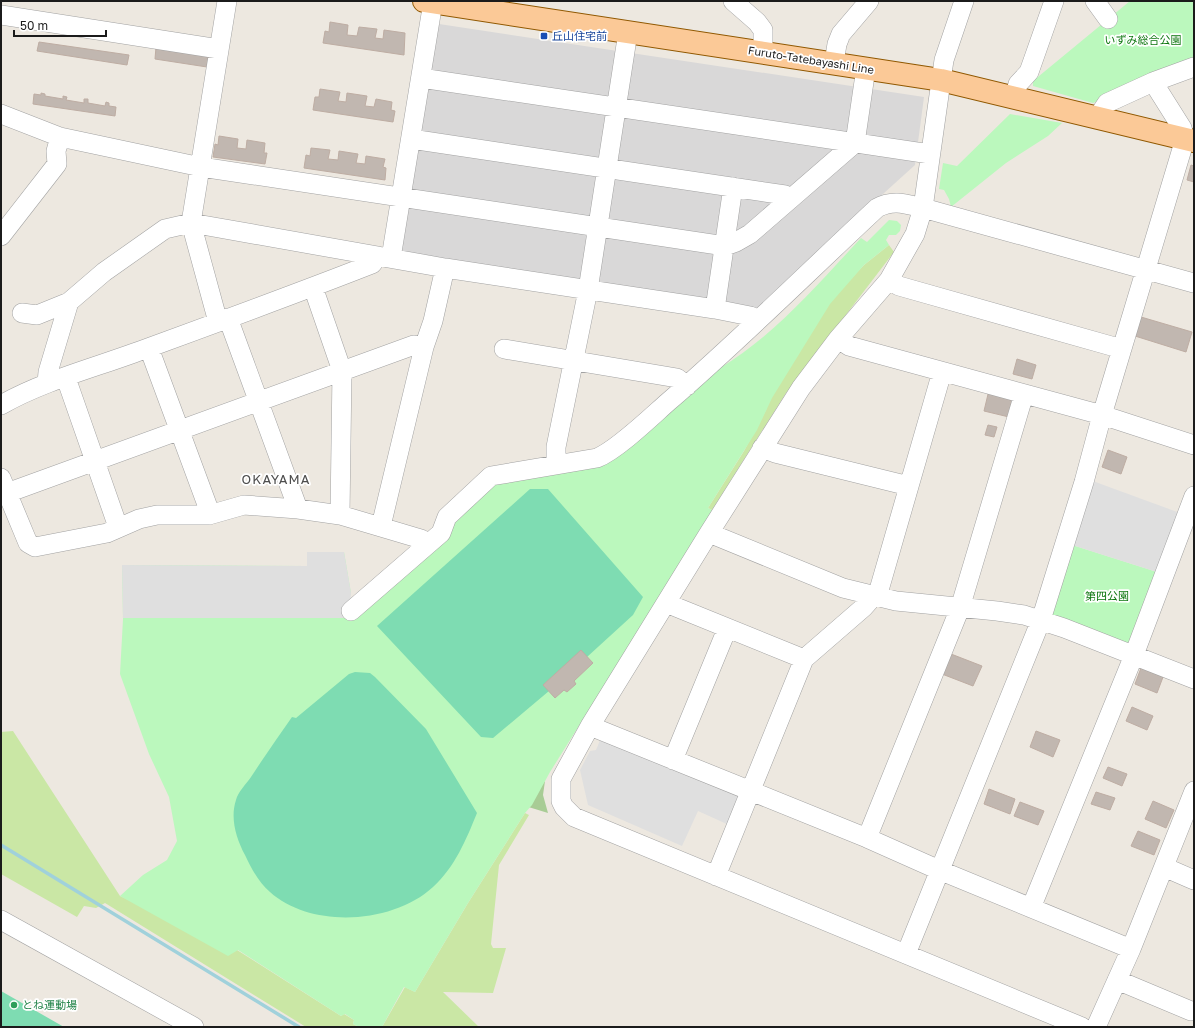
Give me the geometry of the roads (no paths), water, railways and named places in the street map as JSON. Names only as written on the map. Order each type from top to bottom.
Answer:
[{"type":"main road","name":"Furuto-Tatebayashi Line","points":[[435,2],[480,5],[628,32],[941,80],[1189,140]]},
{"type":"street","points":[[227,1],[191,223],[223,320],[258,400],[298,509]]},
{"type":"street","points":[[733,1],[757,22],[763,30],[763,53]]},
{"type":"street","points":[[834,63],[837,44],[841,34],[869,1]]},
{"type":"street","points":[[964,1],[948,44],[930,154],[924,208],[914,234],[889,280],[838,339],[801,388],[762,448],[590,726],[561,779],[559,794],[564,807],[574,817],[1082,1027]]},
{"type":"street","points":[[1014,98],[1018,84],[1029,72],[1054,1]]},
{"type":"street","points":[[1095,1],[1108,19]]},
{"type":"street","points":[[1,405],[47,383],[66,378],[313,287],[372,264],[384,257],[401,197],[435,2]]},
{"type":"street","points":[[1,15],[219,49]]},
{"type":"street","points":[[556,464],[556,446],[588,290],[628,32]]},
{"type":"street","points":[[1097,118],[1107,103],[1153,82],[1194,66]]},
{"type":"street","points":[[1,114],[60,136],[201,167],[725,246],[750,234],[855,143],[866,68]]},
{"type":"street","points":[[421,78],[930,154]]},
{"type":"street","points":[[906,954],[1041,620],[1084,482],[1102,415],[1145,270],[1189,140],[1153,82]]},
{"type":"street","points":[[1,236],[57,164],[56,151],[60,136]]},
{"type":"street","points":[[411,139],[786,195],[790,199]]},
{"type":"street","points":[[715,309],[733,187]]},
{"type":"street","points":[[351,611],[441,532],[447,517],[491,476],[602,456],[644,424],[687,386],[877,208],[886,203],[895,202],[924,208],[1194,283]]},
{"type":"street","points":[[22,313],[38,316],[69,302],[104,272],[165,229],[191,223],[445,268],[715,309],[758,319]]},
{"type":"street","points":[[382,526],[424,347],[445,268]]},
{"type":"street","points":[[889,280],[899,286],[1122,349]]},
{"type":"street","points":[[313,287],[342,371],[340,515]]},
{"type":"street","points":[[47,383],[48,372],[69,302]]},
{"type":"street","points":[[838,339],[849,346],[1102,415],[1194,445]]},
{"type":"street","points":[[424,347],[414,345],[258,400],[96,461],[4,485],[28,543],[35,547],[107,532],[139,519],[157,515],[209,515],[244,506],[298,509],[340,515],[382,526],[421,539],[427,543]]},
{"type":"street","points":[[149,348],[209,510],[209,515]]},
{"type":"street","points":[[504,349],[677,378],[687,386]]},
{"type":"street","points":[[716,876],[804,659],[879,590],[942,372]]},
{"type":"street","points":[[66,378],[118,527]]},
{"type":"street","points":[[867,838],[960,608],[1024,394]]},
{"type":"street","points":[[762,448],[775,454],[909,486]]},
{"type":"street","points":[[1031,908],[1134,655],[1194,496]]},
{"type":"street","points":[[709,533],[816,578],[873,597],[896,601],[997,611],[1041,620],[1194,679]]},
{"type":"street","points":[[666,603],[804,659]]},
{"type":"street","points":[[673,760],[727,629]]},
{"type":"street","points":[[590,726],[751,790],[867,838],[939,870],[1131,948]]},
{"type":"street","points":[[1096,1027],[1131,948],[1194,791]]},
{"type":"street","points":[[1164,868],[1194,880]]},
{"type":"street","points":[[1,920],[194,1027]]},
{"type":"street","points":[[1117,980],[1191,1011]]},
{"type":"waterway","points":[[1,845],[299,1027]]},
{"type":"place","name":"丘山住宅前","points":[[544,36]]},
{"type":"place","name":"とね運動場","points":[[14,1005]]},
{"type":"district","name":"OKAYAMA","points":[[276,479]]},
{"type":"park label","name":"いずみ総合公園","points":[[1143,40]]},
{"type":"park label","name":"第四公園","points":[[1107,596]]}]
